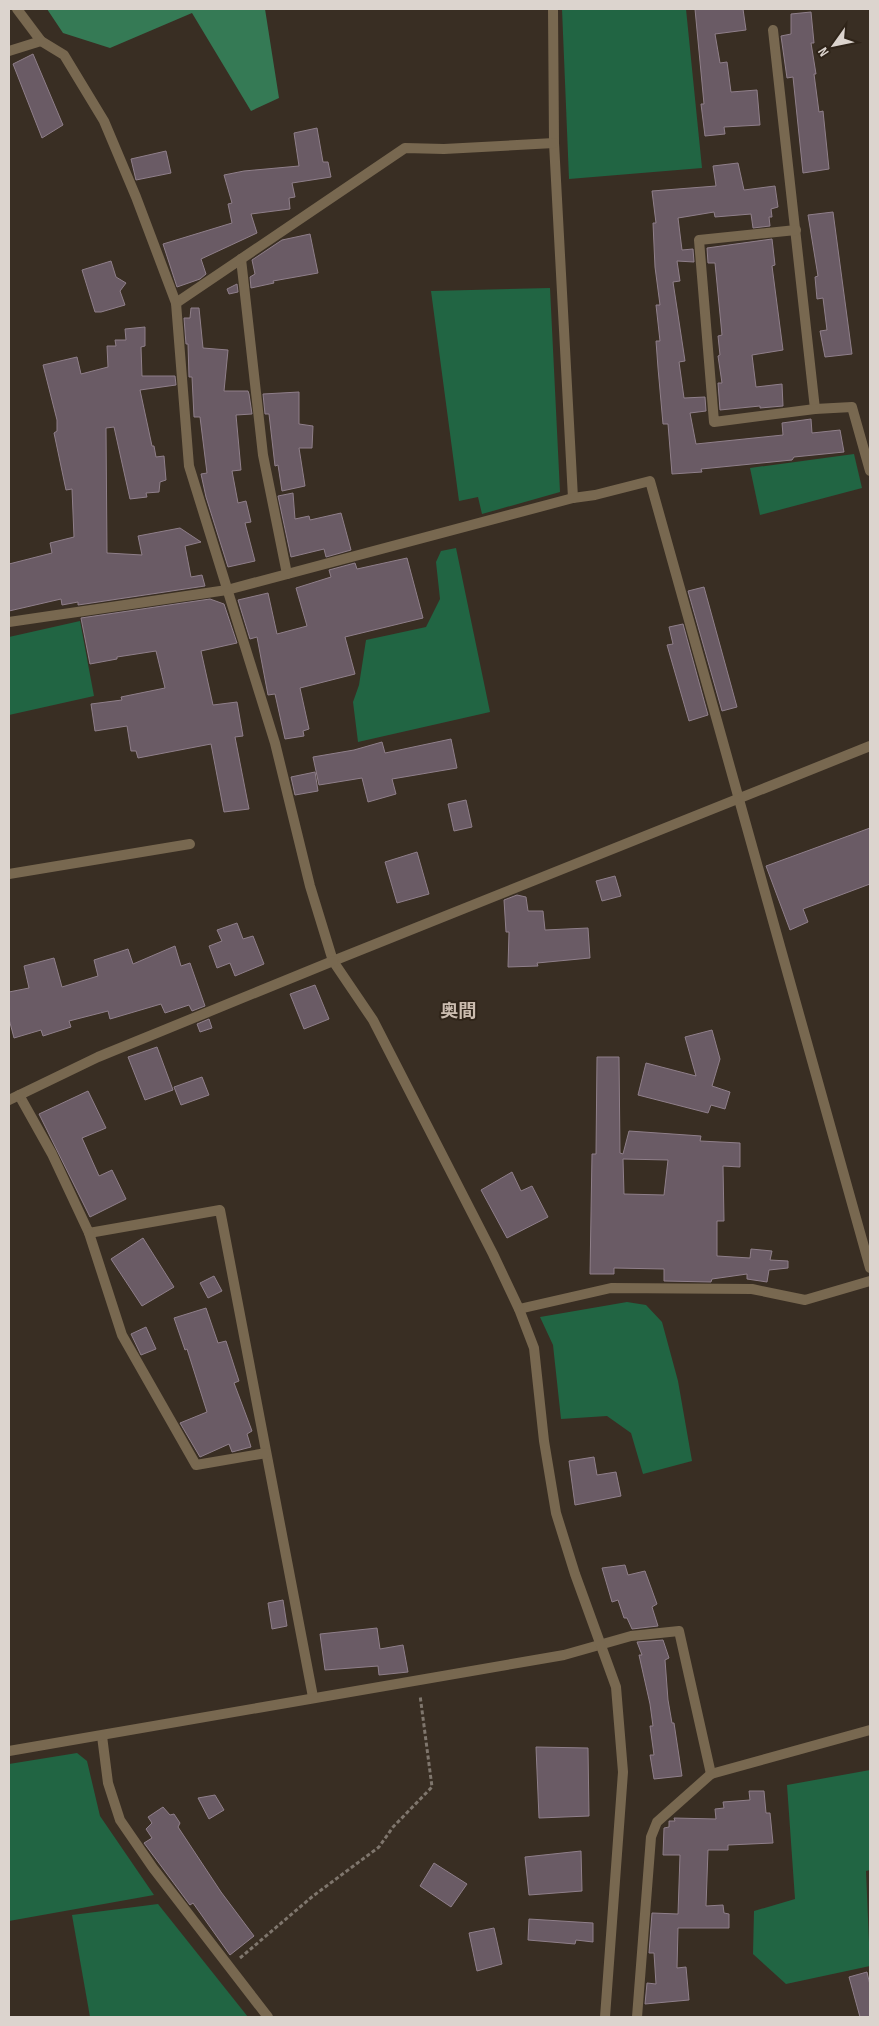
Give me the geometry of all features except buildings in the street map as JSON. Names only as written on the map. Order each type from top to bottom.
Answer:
[{"type":"street","points":[[17,9],[41,41],[64,55],[104,121],[136,197],[176,304],[189,466],[275,743],[310,886],[333,961],[372,1020],[519,1309],[534,1348],[544,1441],[556,1513],[599,1644],[616,1687],[623,1772],[605,2017]]},
{"type":"street","points":[[553,9],[554,142],[573,498]]},
{"type":"street","points":[[774,30],[815,409]]},
{"type":"street","points":[[9,51],[41,41]]},
{"type":"street","points":[[176,304],[405,148],[444,149],[554,142]]},
{"type":"street","points":[[796,230],[699,240],[714,422],[815,409],[852,407],[870,471]]},
{"type":"street","points":[[241,259],[263,455],[287,574]]},
{"type":"street","points":[[9,622],[228,590],[573,498],[594,495],[650,481],[870,1268]]},
{"type":"street","points":[[9,1100],[98,1057],[870,746]]},
{"type":"street","points":[[9,874],[190,844]]},
{"type":"street","points":[[19,1095],[52,1154],[89,1233],[122,1335],[196,1465],[266,1453]]},
{"type":"street","points":[[89,1233],[220,1210],[313,1697]]},
{"type":"street","points":[[519,1309],[611,1288],[752,1289],[805,1300],[870,1281]]},
{"type":"street","points":[[9,1751],[564,1655],[631,1636],[679,1632],[711,1774]]},
{"type":"street","points":[[637,2017],[650,1837],[657,1822],[711,1774],[870,1730]]},
{"type":"street","points":[[102,1736],[108,1783],[120,1820],[154,1868],[268,2017]]},
{"type":"path","points":[[230,1966],[312,1896],[379,1847],[393,1827],[432,1787],[418,1680]]},
{"type":"green space","points":[[47,9],[265,9],[279,98],[251,111],[192,13],[110,48],[63,33]]},
{"type":"green space","points":[[562,9],[686,9],[702,168],[569,179]]},
{"type":"green space","points":[[550,288],[560,492],[482,514],[478,497],[459,501],[431,291]]},
{"type":"green space","points":[[854,454],[862,488],[760,515],[750,468]]},
{"type":"green space","points":[[456,548],[490,712],[358,742],[353,702],[359,685],[366,640],[426,627],[440,599],[436,562],[441,551]]},
{"type":"green space","points":[[80,621],[94,696],[9,715],[9,637]]},
{"type":"green space","points":[[627,1302],[646,1305],[662,1322],[678,1381],[692,1461],[643,1474],[631,1433],[607,1416],[561,1419],[553,1345],[540,1317]]},
{"type":"green space","points":[[77,1753],[87,1761],[100,1816],[154,1895],[9,1921],[9,1764]]},
{"type":"green space","points":[[870,1770],[870,1870],[866,1871],[870,1966],[786,1984],[753,1954],[754,1911],[795,1899],[787,1785]]},
{"type":"green space","points":[[158,1904],[248,2017],[90,2017],[72,1915]]},
{"type":"district","name":"奥間","points":[[458,1011]]}]
